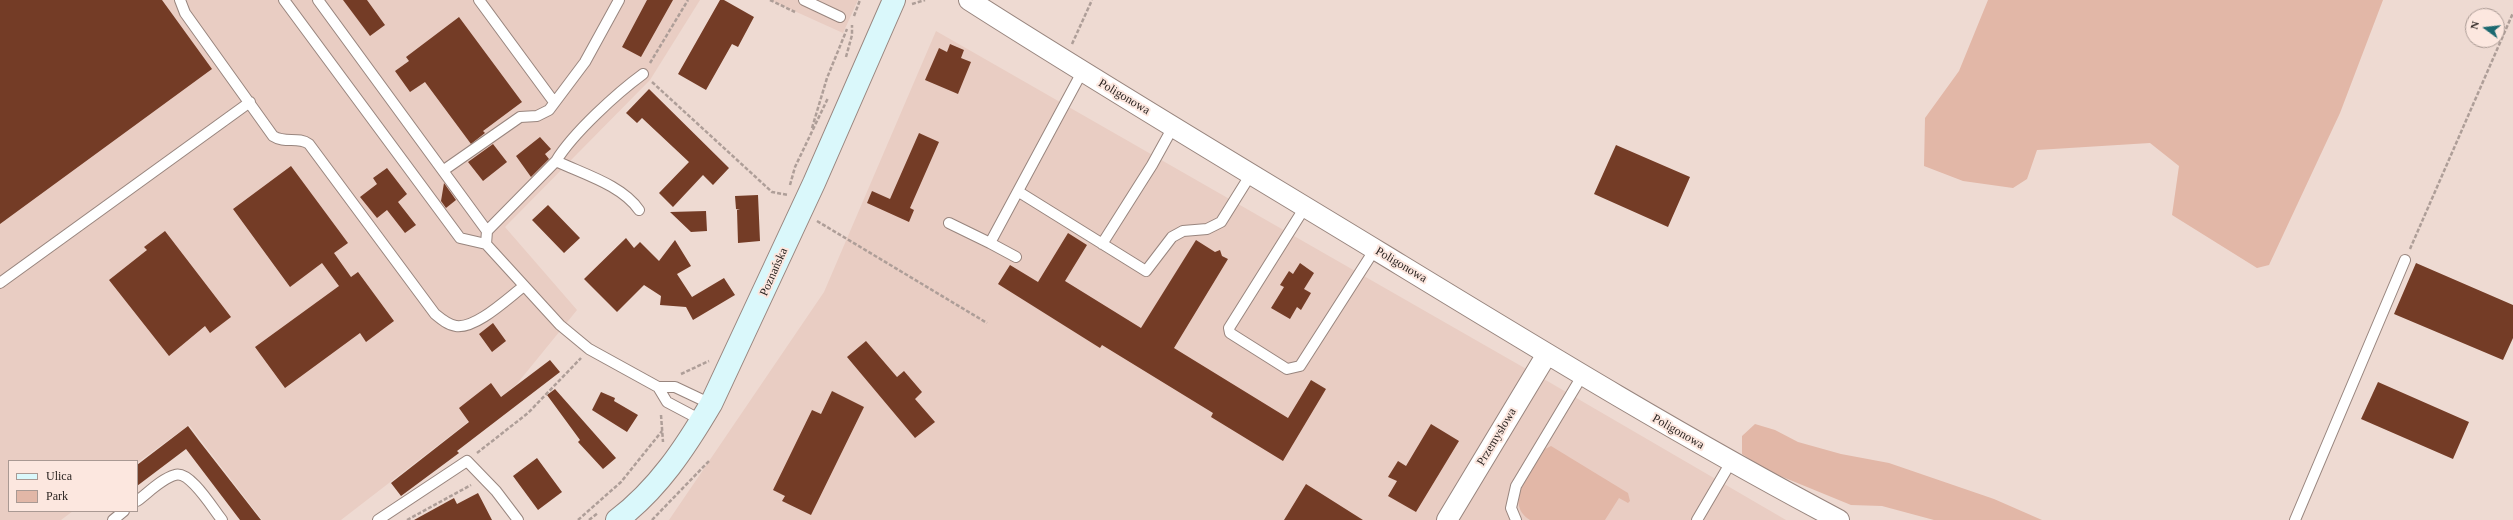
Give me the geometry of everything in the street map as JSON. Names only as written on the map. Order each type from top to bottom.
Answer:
[{"type":"main road","name":"Poznańska","points":[[610,515],[657,484],[706,412],[801,211],[894,0]]},
{"type":"street","name":"Poligonowa","points":[[969,0],[1064,61],[1582,376],[1731,462],[1839,520]]},
{"type":"street","name":"Przemysłowa","points":[[1447,520],[1547,354]]},
{"type":"lane","points":[[180,0],[185,13],[273,136],[280,141],[302,139],[309,144],[435,314],[445,322],[456,327],[472,324],[524,286]]},
{"type":"lane","points":[[284,0],[460,238],[486,244],[560,325],[589,350],[658,387],[675,387],[706,412]]},
{"type":"lane","points":[[318,0],[444,170],[487,231],[486,244]]},
{"type":"lane","points":[[479,0],[554,102]]},
{"type":"lane","points":[[444,170],[520,117],[537,116],[548,110],[585,62],[619,0]]},
{"type":"lane","points":[[804,0],[840,17]]},
{"type":"lane","points":[[990,243],[1019,192],[1082,72]]},
{"type":"lane","points":[[487,231],[556,161],[563,150],[582,130],[631,83],[643,74]]},
{"type":"lane","points":[[0,283],[250,102]]},
{"type":"lane","points":[[1102,244],[1152,165],[1173,127]]},
{"type":"lane","points":[[556,161],[607,185],[634,202],[639,210]]},
{"type":"lane","points":[[1019,192],[1146,271],[1172,237],[1183,232],[1207,229],[1221,222],[1251,174]]},
{"type":"lane","points":[[1305,207],[1229,328],[1230,333],[1287,369],[1300,366],[1375,249]]},
{"type":"lane","points":[[949,223],[1016,257]]},
{"type":"lane","points":[[2295,520],[2405,260]]},
{"type":"lane","points":[[1516,520],[1511,508],[1516,486],[1582,376]]},
{"type":"lane","points":[[658,387],[667,402],[706,412]]},
{"type":"lane","points":[[378,520],[467,461],[484,478],[518,520]]},
{"type":"lane","points":[[1697,520],[1731,462]]},
{"type":"lane","points":[[138,501],[168,478],[176,474],[182,475],[192,481],[222,520]]},
{"type":"lane","points":[[113,520],[123,512]]},
{"type":"path","points":[[688,0],[643,74],[772,192],[788,194]]},
{"type":"path","points":[[830,94],[809,137],[843,33],[852,22],[860,0]]},
{"type":"path","points":[[1064,61],[1092,0]]},
{"type":"path","points":[[2405,260],[2513,13]]},
{"type":"path","points":[[846,58],[852,35],[852,22]]},
{"type":"path","points":[[801,211],[987,323]]},
{"type":"path","points":[[467,461],[528,413],[589,350]]},
{"type":"path","points":[[659,448],[663,443],[661,413]]},
{"type":"path","points":[[578,520],[621,482],[662,431]]},
{"type":"path","points":[[652,520],[709,461]]},
{"type":"path","points":[[406,520],[484,478]]},
{"type":"path","points":[[589,520],[610,515]]},
{"type":"shaded area","points":[[0,0],[700,0],[650,80],[505,227],[577,310],[516,385],[341,520],[262,520],[189,425],[138,462],[138,460],[8,460],[8,512],[72,512],[61,520],[0,520]]},
{"type":"shaded area","points":[[770,0],[858,0],[843,33]]},
{"type":"shaded area","points":[[936,31],[1549,382],[1786,520],[669,520],[824,292]]},
{"type":"green space","points":[[1988,0],[2383,0],[2340,113],[2269,265],[2257,268],[2172,215],[2179,166],[2150,143],[2037,150],[2027,179],[2013,188],[1963,181],[1924,166],[1925,118],[1959,71]]},
{"type":"green space","points":[[1755,424],[1775,430],[1798,442],[1841,454],[1889,463],[1994,499],[2042,520],[1934,520],[1882,506],[1851,505],[1768,471],[1742,454],[1742,436]]},
{"type":"green space","points":[[1551,446],[1628,493],[1630,501],[1628,503],[1619,498],[1605,520],[1530,520],[1522,513],[1519,504],[1519,495],[1522,486],[1545,449]]},
{"type":"building","points":[[0,0],[162,0],[212,69],[0,224]]},
{"type":"building","points":[[343,0],[367,0],[385,25],[370,36]]},
{"type":"building","points":[[647,0],[673,0],[641,57],[622,47]]},
{"type":"building","points":[[720,0],[724,0],[754,17],[738,47],[732,44],[706,90],[678,74]]},
{"type":"building","points":[[459,17],[522,102],[483,131],[485,133],[471,144],[425,82],[410,92],[395,71],[409,61],[406,57]]},
{"type":"building","points":[[950,44],[964,50],[961,58],[971,62],[958,94],[925,80],[939,48],[947,52]]},
{"type":"building","points":[[649,89],[729,168],[713,185],[703,175],[673,207],[659,193],[689,162],[642,118],[637,123],[626,113]]},
{"type":"building","points":[[919,133],[939,142],[910,208],[914,210],[909,222],[867,203],[872,191],[890,199]]},
{"type":"building","points":[[540,137],[551,149],[545,154],[549,159],[531,177],[516,156]]},
{"type":"building","points":[[493,144],[507,162],[483,181],[468,162]]},
{"type":"building","points":[[1616,145],[1690,177],[1668,227],[1594,194]]},
{"type":"building","points":[[291,166],[348,243],[334,253],[351,277],[358,272],[394,321],[366,342],[360,333],[285,388],[255,347],[339,286],[322,263],[290,287],[233,209]]},
{"type":"building","points":[[387,168],[407,194],[398,202],[416,225],[405,233],[387,210],[377,218],[360,197],[377,184],[373,178]]},
{"type":"building","points":[[444,183],[456,200],[446,208],[441,201]]},
{"type":"building","points":[[758,195],[760,241],[738,243],[737,210],[740,210],[736,209],[735,196]]},
{"type":"building","points":[[548,205],[580,238],[564,253],[532,220]]},
{"type":"building","points":[[706,211],[707,231],[691,232],[670,212]]},
{"type":"building","points":[[165,231],[231,317],[210,333],[205,326],[169,356],[109,280],[147,250],[144,247]]},
{"type":"building","points":[[1068,233],[1087,245],[1065,281],[1141,328],[1196,240],[1215,252],[1220,250],[1222,256],[1228,259],[1174,348],[1288,418],[1311,380],[1326,389],[1283,461],[1211,417],[1213,413],[1102,345],[1100,348],[998,284],[1010,265],[1038,282]]},
{"type":"building","points":[[626,238],[634,248],[640,242],[659,261],[675,240],[691,266],[677,274],[692,297],[724,278],[735,295],[693,320],[686,307],[660,305],[661,296],[644,285],[617,312],[584,279]]},
{"type":"building","points":[[1300,263],[1314,273],[1304,289],[1311,293],[1301,310],[1297,307],[1290,319],[1271,308],[1284,287],[1280,285],[1289,271],[1293,274]]},
{"type":"building","points":[[2416,263],[2513,305],[2513,338],[2503,360],[2394,314]]},
{"type":"building","points":[[493,323],[506,341],[492,352],[479,334]]},
{"type":"building","points":[[866,341],[897,377],[904,371],[922,392],[915,399],[935,422],[915,438],[847,357]]},
{"type":"building","points":[[550,360],[560,372],[457,451],[459,453],[401,496],[391,483],[469,422],[459,408],[491,383],[501,397]]},
{"type":"building","points":[[2378,382],[2469,422],[2453,459],[2361,419]]},
{"type":"building","points":[[555,389],[616,458],[603,469],[578,442],[580,440],[547,395]]},
{"type":"building","points":[[832,391],[864,407],[811,515],[782,501],[785,496],[773,490],[812,410],[821,414]]},
{"type":"building","points":[[601,392],[615,398],[614,401],[638,415],[627,432],[592,410]]},
{"type":"building","points":[[1431,424],[1459,441],[1416,512],[1388,496],[1397,481],[1388,477],[1398,461],[1406,466]]},
{"type":"building","points":[[188,426],[261,520],[240,520],[186,449],[138,485],[138,464]]},
{"type":"building","points":[[537,458],[562,492],[538,510],[513,476]]},
{"type":"building","points":[[1306,484],[1363,520],[1284,520]]},
{"type":"building","points":[[478,493],[492,520],[414,520],[454,498],[457,504]]}]
